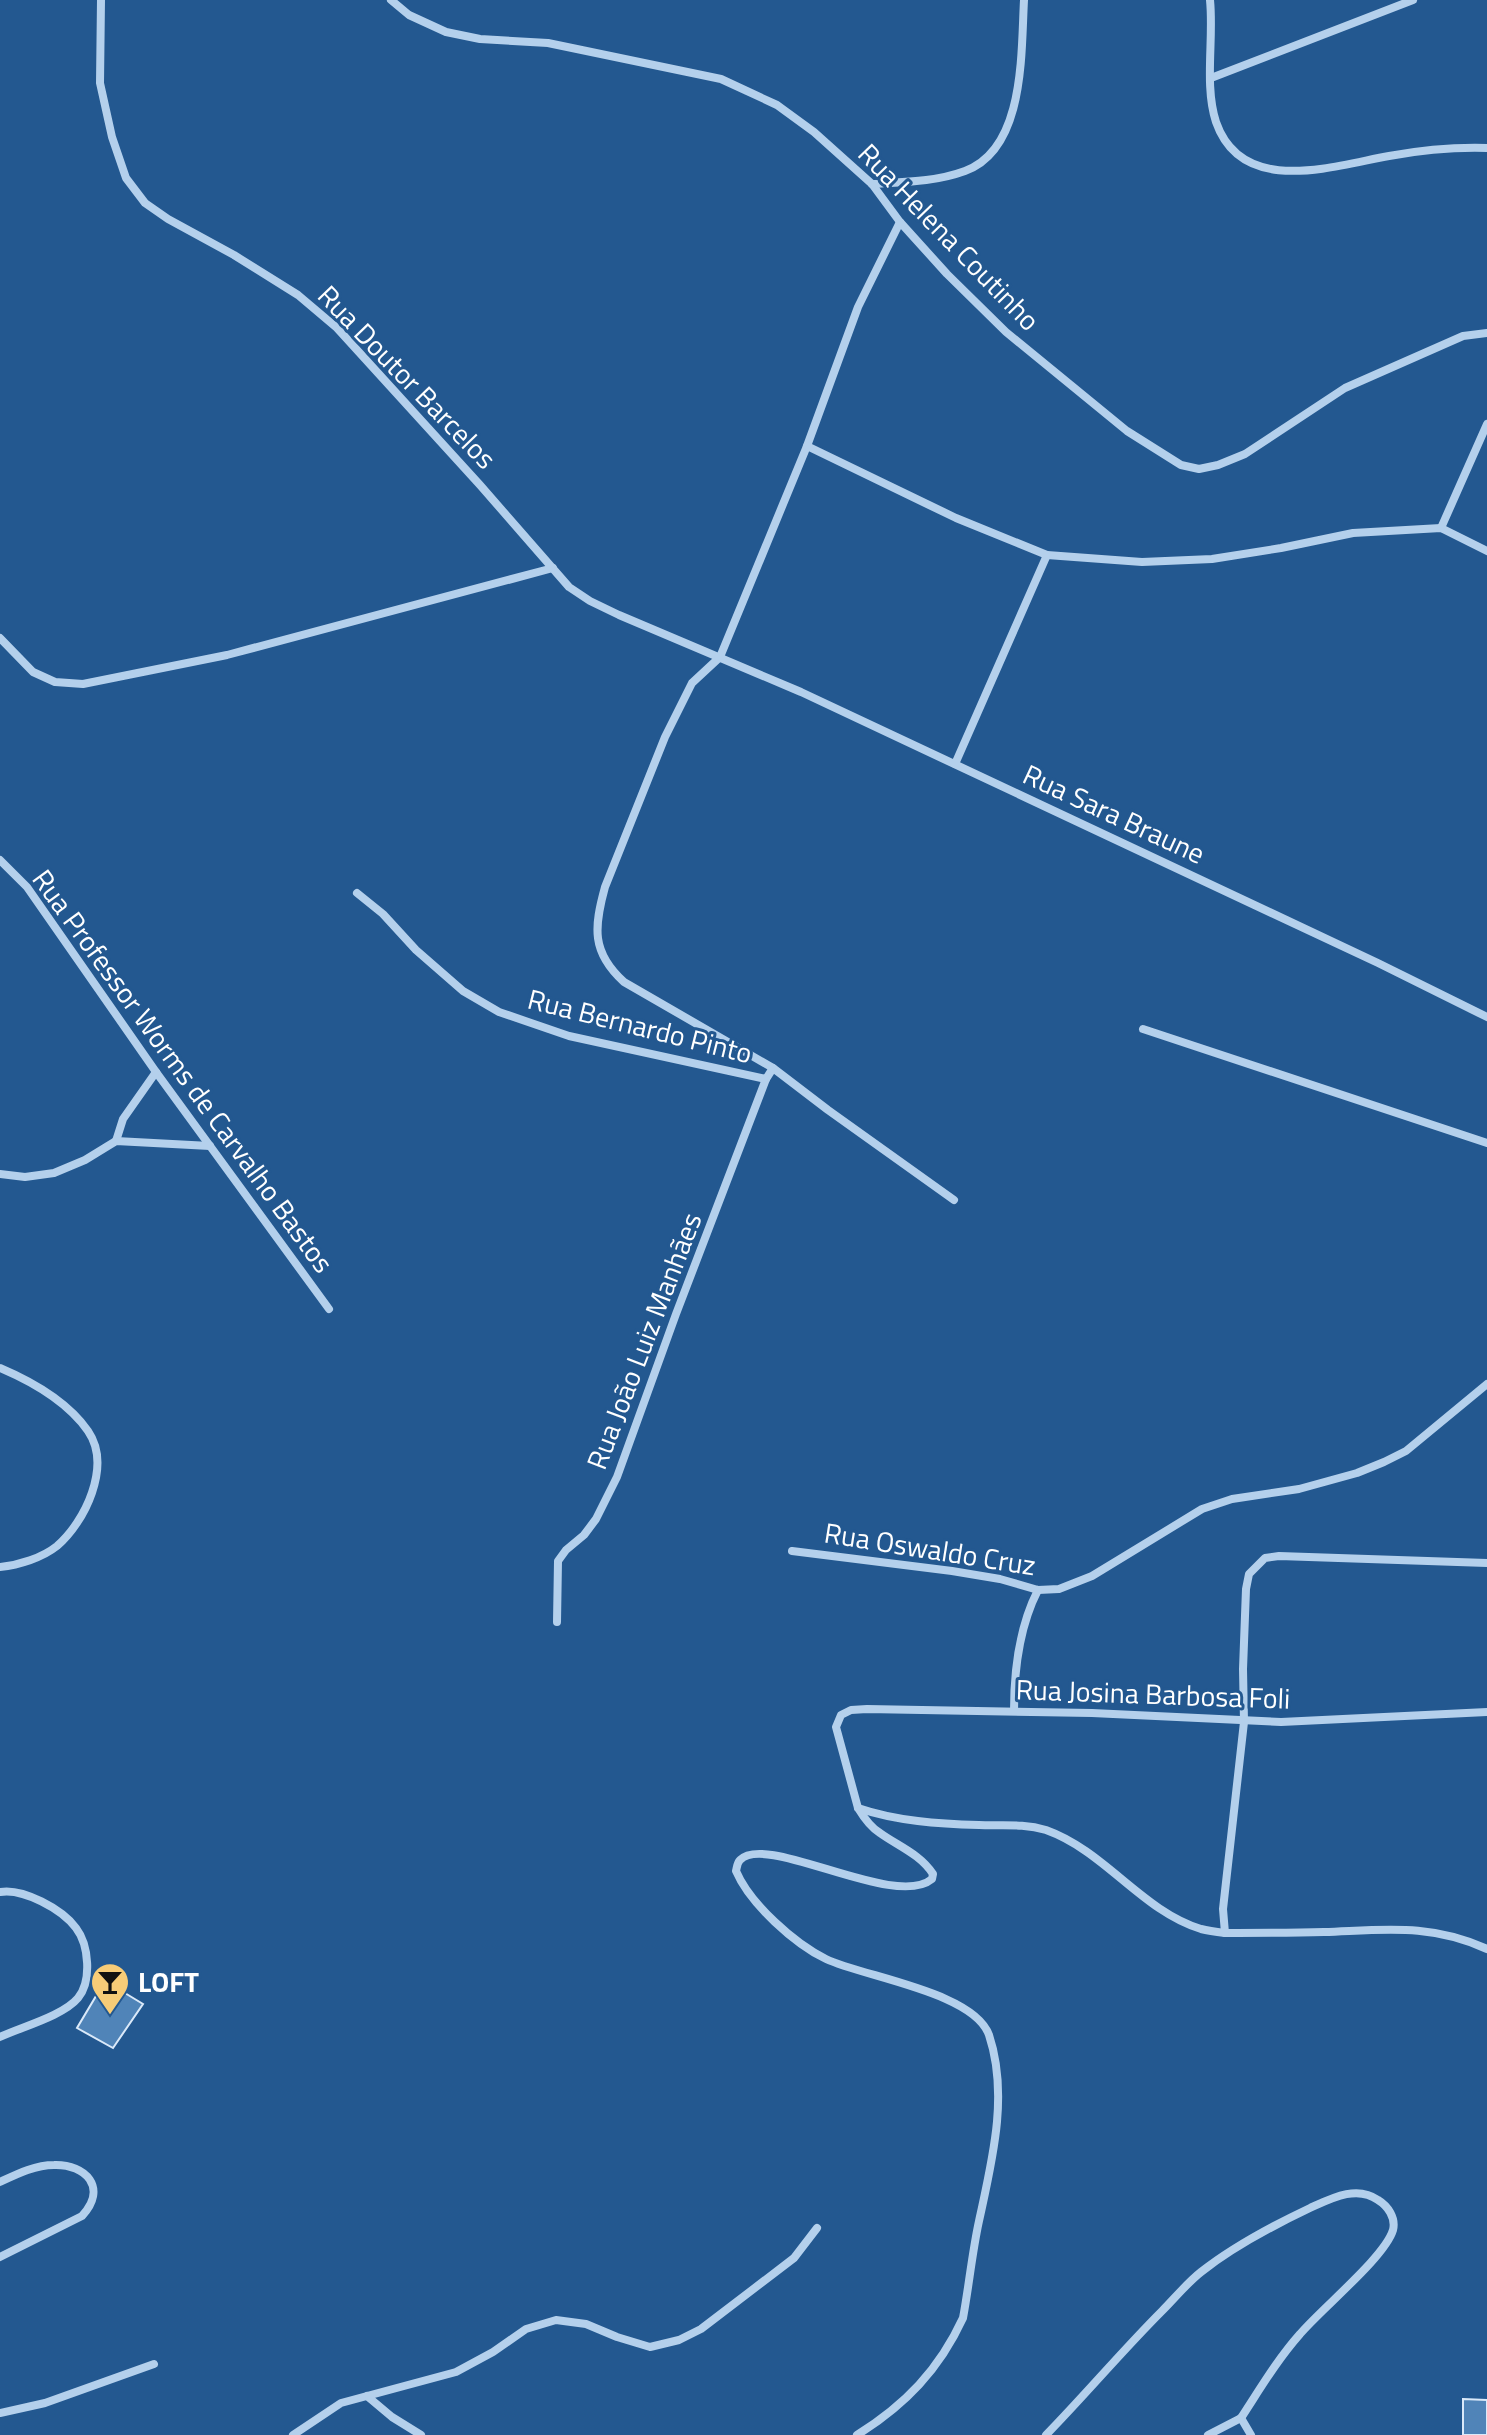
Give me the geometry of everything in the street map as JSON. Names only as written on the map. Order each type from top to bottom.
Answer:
[{"type":"street","name":"Rua Doutor Barcelos","points":[[101,0],[100,83],[126,178],[145,203],[298,295],[337,328],[553,568]]},
{"type":"street","name":"Rua Helena Coutinho","points":[[391,0],[409,15],[446,32],[480,39],[548,43],[721,79],[777,105],[814,132],[872,184],[900,222],[947,274],[1006,332],[1127,431],[1181,465],[1199,469],[1245,454],[1345,388],[1463,336],[1487,333]]},
{"type":"street","points":[[872,184],[930,180],[967,171],[993,154],[1008,128],[1019,74],[1024,0]]},
{"type":"street","points":[[1210,0],[1215,119],[1224,141],[1239,156],[1257,166],[1285,171],[1333,167],[1451,147],[1487,148]]},
{"type":"street","points":[[1211,78],[1413,0]]},
{"type":"street","points":[[900,222],[858,307],[807,446],[720,657],[692,683],[665,737],[605,887],[596,934],[601,956],[609,969],[624,982],[773,1068],[954,1200]]},
{"type":"street","points":[[1441,528],[1487,424]]},
{"type":"street","points":[[807,446],[956,518],[1047,555],[1142,562],[1212,559],[1353,533],[1441,528],[1487,551]]},
{"type":"street","points":[[955,764],[1047,555]]},
{"type":"street","points":[[0,638],[33,672],[55,682],[83,684],[227,655],[553,568]]},
{"type":"street","name":"Rua Sara Braune","points":[[553,568],[569,587],[619,615],[720,657],[955,764],[1487,1017]]},
{"type":"street","name":"Rua Professor Worms de Carvalho Bastos","points":[[0,860],[27,887],[156,1072],[329,1309]]},
{"type":"street","name":"Rua Bernardo Pinto","points":[[357,893],[463,991],[499,1012],[569,1036],[766,1079]]},
{"type":"street","points":[[1143,1029],[1487,1143]]},
{"type":"street","name":"Rua João Luiz Manhães","points":[[557,1622],[558,1561],[584,1535],[607,1500],[766,1079],[773,1068]]},
{"type":"street","points":[[116,1141],[123,1119],[156,1072]]},
{"type":"street","points":[[0,1174],[25,1177],[54,1173],[85,1160],[116,1141],[210,1146]]},
{"type":"street","points":[[0,1368],[31,1381],[71,1410],[90,1433],[98,1457],[97,1475],[91,1492],[71,1532],[54,1548],[30,1560],[0,1567]]},
{"type":"street","name":"Rua Oswaldo Cruz","points":[[792,1551],[952,1571],[1000,1579],[1038,1590],[1059,1589],[1092,1576],[1202,1509],[1232,1499],[1299,1489],[1384,1462],[1406,1451],[1487,1384]]},
{"type":"street","points":[[1225,1933],[1225,1885],[1244,1722],[1243,1669],[1249,1574],[1265,1558],[1298,1556],[1487,1563]]},
{"type":"street","points":[[1014,1711],[1014,1678],[1019,1650],[1030,1607],[1038,1590]]},
{"type":"street","name":"Rua Josina Barbosa Foli","points":[[858,1808],[836,1727],[841,1715],[851,1710],[1014,1711],[1244,1722],[1487,1712]]},
{"type":"street","points":[[858,1808],[891,1817],[952,1824],[1022,1824],[1042,1829],[1084,1849],[1158,1906],[1201,1929],[1225,1933],[1393,1928],[1436,1933],[1487,1949]]},
{"type":"street","points":[[857,2435],[878,2422],[928,2375],[950,2346],[963,2318],[997,2130],[994,2053],[985,2026],[977,2017],[924,1991],[842,1966],[809,1950],[777,1923],[739,1879],[736,1871],[739,1860],[750,1855],[791,1859],[884,1885],[909,1887],[930,1882],[933,1874],[925,1864],[880,1834],[858,1808]]},
{"type":"street","points":[[0,1892],[20,1892],[36,1898],[76,1927],[83,1942],[87,1980],[79,1997],[67,2007],[0,2037]]},
{"type":"street","points":[[0,2182],[42,2166],[69,2166],[91,2179],[94,2197],[90,2208],[82,2216],[0,2257]]},
{"type":"street","points":[[1046,2435],[1199,2273],[1259,2233],[1309,2208],[1356,2192],[1371,2194],[1384,2203],[1393,2217],[1392,2231],[1367,2266],[1323,2307],[1279,2358],[1241,2418],[1208,2435]]},
{"type":"street","points":[[293,2435],[341,2403],[456,2372],[526,2329],[556,2320],[586,2324],[650,2347],[679,2340],[701,2329],[794,2258],[817,2228]]},
{"type":"street","points":[[0,2413],[45,2403],[154,2364]]},
{"type":"street","points":[[367,2396],[421,2435]]},
{"type":"street","points":[[1241,2418],[1251,2435]]},
{"type":"building","name":"LOFT","points":[[105,1981],[143,2004],[113,2048],[77,2028]]},
{"type":"building","points":[[1463,2399],[1487,2400],[1487,2435],[1463,2435]]},
{"type":"place","name":"LOFT","points":[[110,2016]]}]
